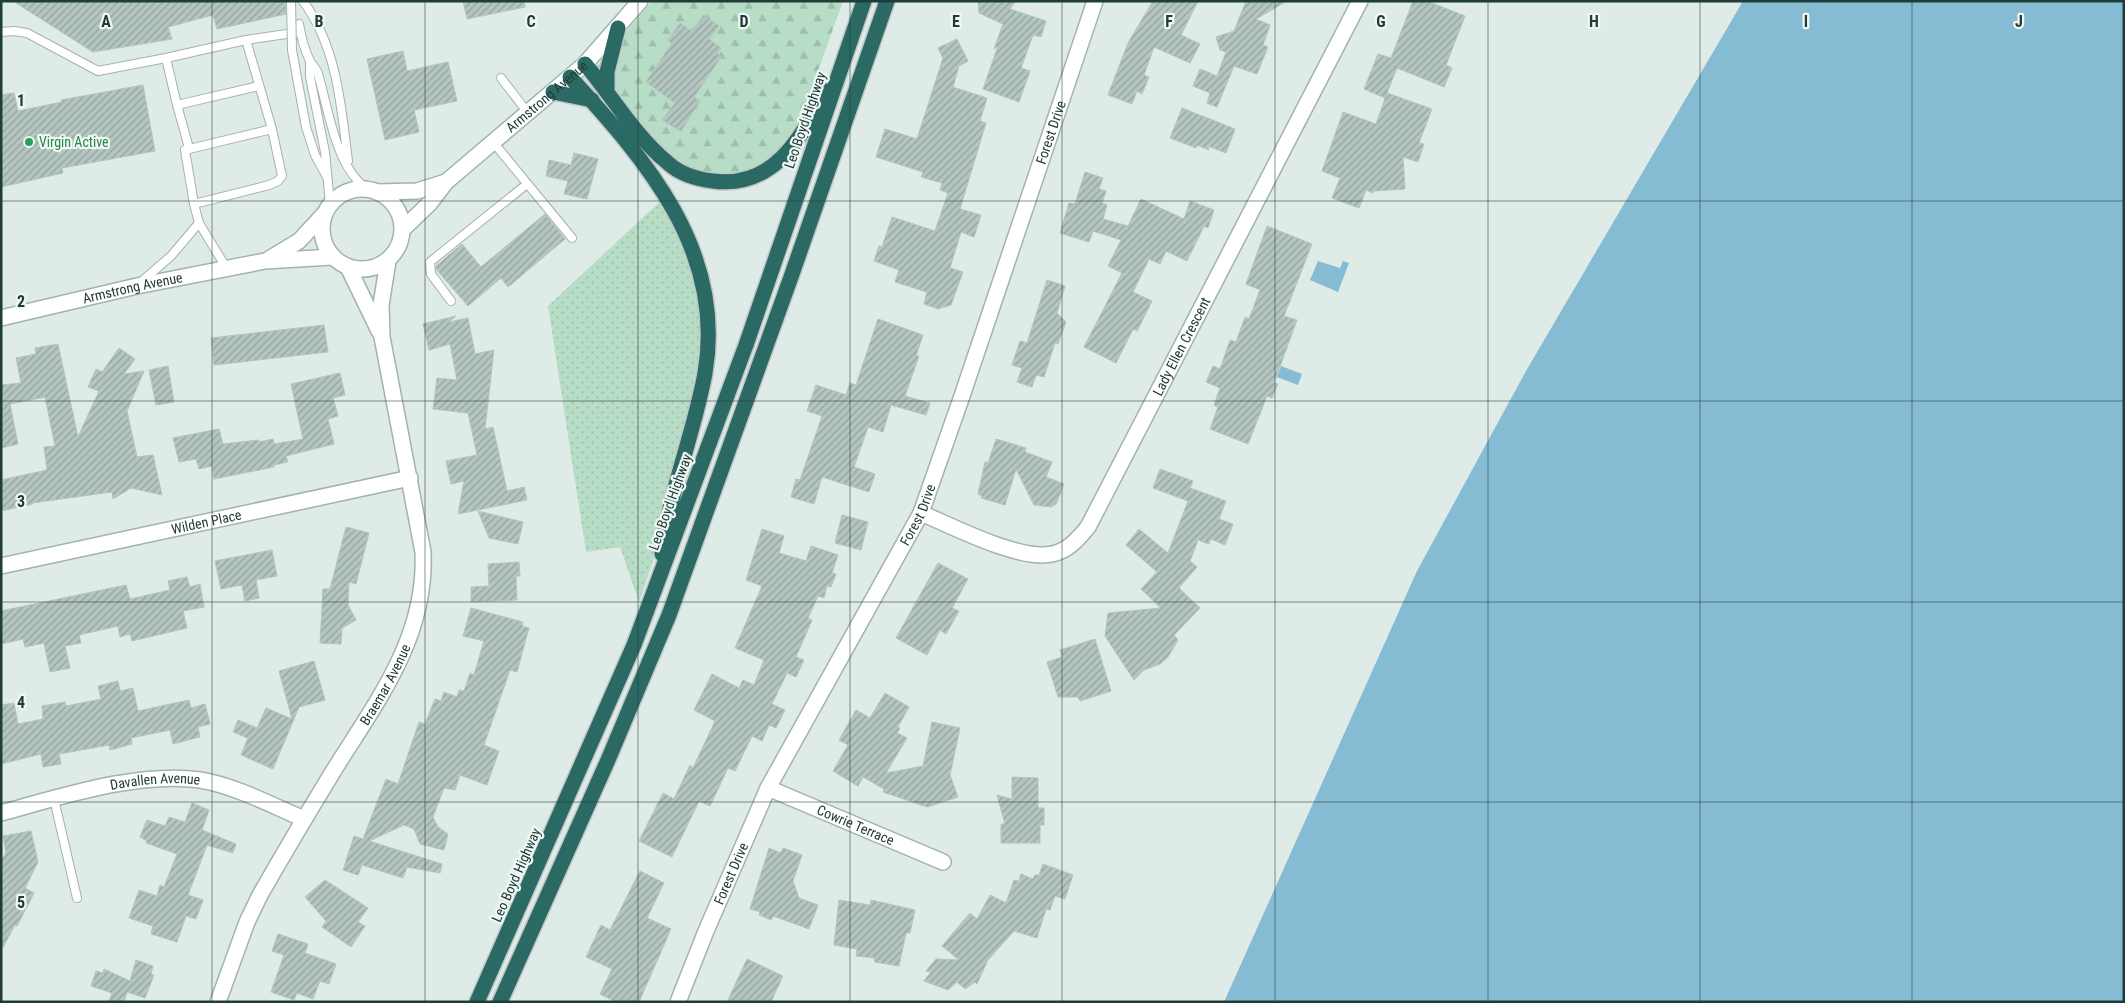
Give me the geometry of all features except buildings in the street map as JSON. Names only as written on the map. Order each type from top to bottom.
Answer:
[{"type":"highway","name":"Leo Boyd Highway","points":[[477,1002],[588,752],[634,645],[660,578],[746,345],[864,1]]},
{"type":"highway","points":[[500,1002],[608,760],[668,615],[791,277],[887,1]]},
{"type":"highway","points":[[607,90],[607,72],[618,28]]},
{"type":"highway","points":[[585,64],[646,141],[669,165],[683,174],[701,180],[735,181],[765,171],[791,150],[808,124],[844,59]]},
{"type":"highway","points":[[570,77],[592,100],[659,184],[674,208],[694,251],[704,296],[708,332],[705,372],[666,525],[660,578]]},
{"type":"highway","points":[[553,92],[592,100]]},
{"type":"street","name":"Armstrong Avenue","points":[[403,229],[430,203],[446,182],[585,64],[640,1]]},
{"type":"street","name":"Forest Drive","points":[[678,1002],[713,913],[768,788],[881,589],[920,513],[962,396],[1095,1]]},
{"type":"street","name":"Lady Ellen Crescent","points":[[920,513],[982,539],[1038,556],[1053,554],[1071,546],[1088,527],[1360,1]]},
{"type":"street","name":"Armstrong Avenue","points":[[372,190],[417,191],[446,182]]},
{"type":"street","points":[[354,190],[372,190],[388,198],[396,206],[403,229],[401,242],[388,261],[373,269],[360,270],[348,267],[332,257],[324,244],[322,228],[328,209],[341,195],[354,190]]},
{"type":"street","name":"Armstrong Avenue","points":[[265,261],[299,241],[328,209]]},
{"type":"street","name":"Armstrong Avenue","points":[[1,318],[138,286],[265,261],[332,257]]},
{"type":"street","name":"Braemar Avenue","points":[[218,1002],[247,922],[304,819],[405,652],[420,605],[424,566],[410,478],[382,337],[381,305],[388,261]]},
{"type":"street","name":"Braemar Avenue","points":[[348,267],[382,337]]},
{"type":"street","name":"Wilden Place","points":[[1,566],[410,478]]},
{"type":"street","name":"Davallen Avenue","points":[[1,813],[124,784],[178,778],[201,780],[222,786],[304,819]]},
{"type":"street","name":"Cowrie Terrace","points":[[768,788],[943,862]]},
{"type":"lane","points":[[290,1],[290,30],[294,65],[306,127],[315,155],[329,181]]},
{"type":"lane","points":[[303,1],[321,29],[329,48],[339,94],[349,167]]},
{"type":"lane","points":[[1,32],[27,33],[98,71],[300,28],[310,61],[310,77],[329,181],[328,209]]},
{"type":"lane","points":[[194,204],[278,181],[282,176],[272,129],[246,40]]},
{"type":"lane","points":[[166,58],[189,148]]},
{"type":"lane","points":[[310,61],[317,71],[332,130],[349,167],[360,184],[372,190]]},
{"type":"lane","points":[[501,78],[528,113]]},
{"type":"lane","points":[[177,105],[259,86]]},
{"type":"lane","points":[[227,269],[199,223],[184,152],[189,148],[272,129]]},
{"type":"lane","points":[[493,142],[572,238]]},
{"type":"lane","points":[[451,302],[431,274],[430,262],[527,184]]},
{"type":"lane","points":[[138,286],[171,256],[199,223]]},
{"type":"lane","points":[[54,799],[77,898]]},
{"type":"green space","points":[[652,1],[843,1],[808,99],[788,145],[756,174],[693,177],[661,150],[596,68]]},
{"type":"green space","points":[[666,196],[710,313],[699,424],[639,602],[620,547],[586,552],[548,306]]},
{"type":"water","points":[[1743,1],[2124,1],[2124,1002],[1224,1002],[1417,571],[1526,371]]},
{"type":"water","points":[[1318,261],[1340,268],[1343,261],[1349,263],[1338,292],[1310,280]]},
{"type":"water","points":[[1281,366],[1302,374],[1298,385],[1277,377]]},
{"type":"place","name":"Virgin Active","points":[[29,142]]}]
